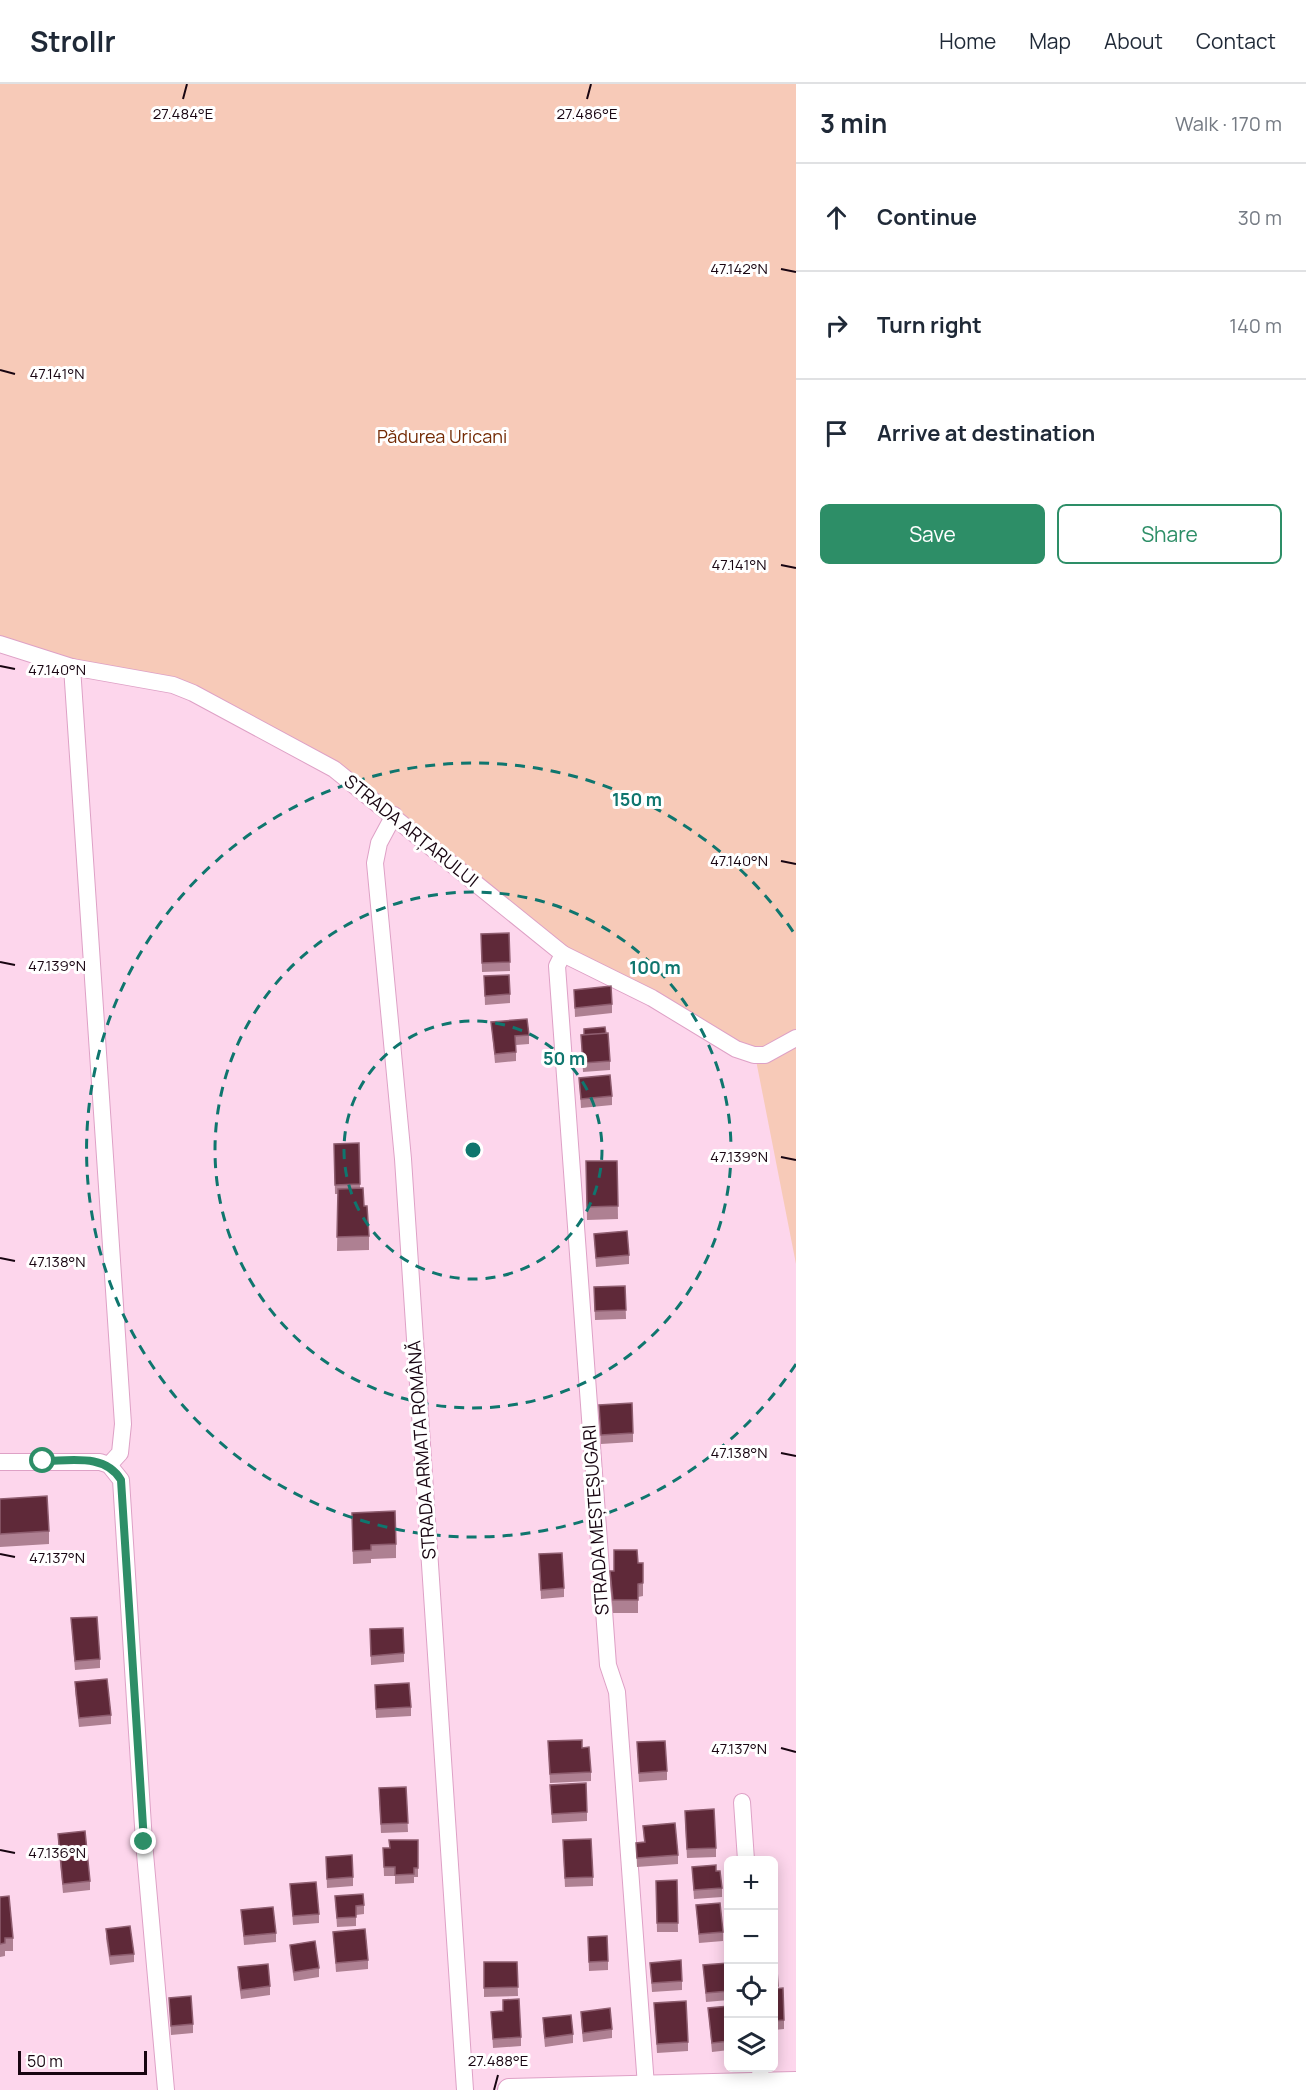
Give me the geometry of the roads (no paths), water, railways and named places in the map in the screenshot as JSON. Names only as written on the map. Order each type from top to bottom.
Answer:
[{"type":"main road","points":[[509,2090],[646,2086],[761,2075],[796,2083]]},
{"type":"street","name":"STRADA ARȚARULUI","points":[[0,644],[72,667],[173,685],[193,693],[334,769],[394,815],[563,954],[652,998],[736,1049],[754,1055],[765,1055],[796,1038]]},
{"type":"street","points":[[72,667],[123,1424],[120,1453],[110,1465]]},
{"type":"street","name":"STRADA ARMATA ROMÂNĂ","points":[[394,815],[379,843],[375,863],[403,1159],[465,2090]]},
{"type":"street","name":"STRADA MEȘTEȘUGARI","points":[[563,954],[557,966],[590,1444],[608,1665],[617,1692],[646,2086]]},
{"type":"street","points":[[0,1462],[91,1461],[110,1465],[121,1480],[144,1842],[166,2090]]},
{"type":"street","points":[[742,1802],[746,1856]]},
{"type":"park label","name":"Pădurea Uricani","points":[[442,437]]}]
